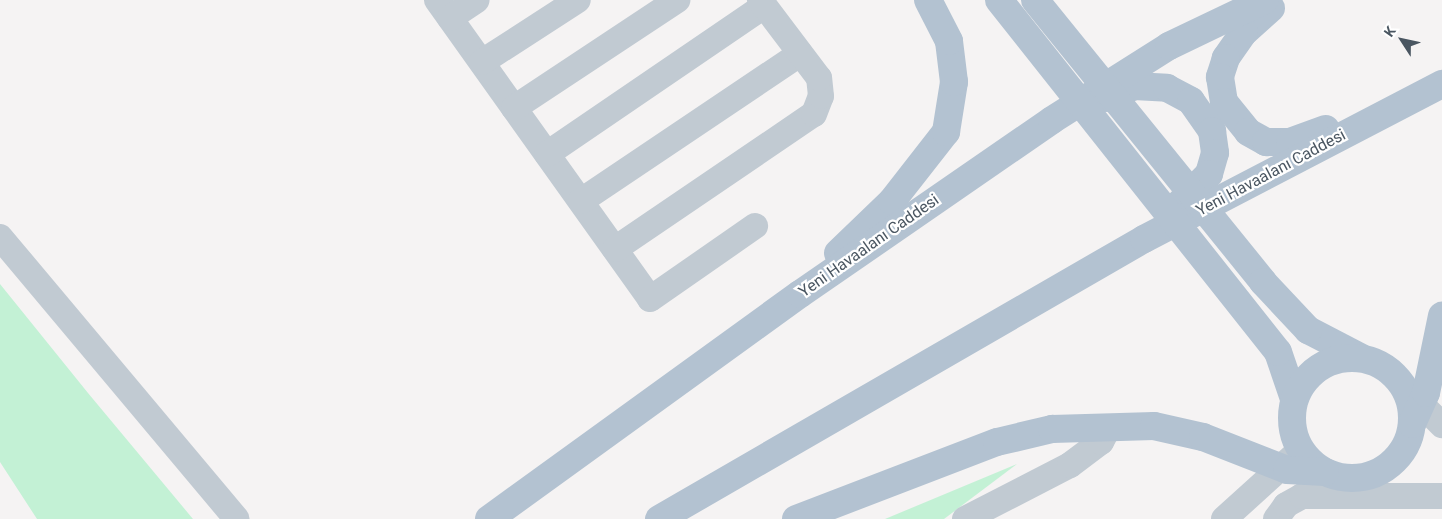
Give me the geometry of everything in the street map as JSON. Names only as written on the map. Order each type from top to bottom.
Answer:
[{"type":"main road","points":[[800,294],[892,201],[946,132],[954,82],[949,41],[928,0]]},
{"type":"main road","points":[[999,0],[1278,352],[1294,399]]},
{"type":"main road","points":[[1035,0],[1263,282],[1308,330],[1396,375],[1408,392],[1416,414]]},
{"type":"main road","name":"Yeni Havaalanı Caddesi","points":[[490,519],[800,294],[1052,120],[1169,46],[1265,0]]},
{"type":"main road","points":[[1283,0],[1244,32],[1220,77],[1224,102],[1248,132],[1266,142],[1290,142],[1415,98]]},
{"type":"main road","name":"Yeni Havaalanı Caddesi","points":[[659,519],[1144,239],[1442,84]]},
{"type":"main road","points":[[1052,120],[1134,86],[1167,88],[1192,101],[1212,132],[1215,152],[1208,174],[1144,239]]},
{"type":"main road","points":[[796,519],[996,442],[1052,429],[1154,426],[1203,437],[1279,468],[1325,472],[1353,479],[1372,476],[1403,451],[1416,414],[1442,316]]},
{"type":"main road","points":[[1325,472],[1300,450],[1291,415],[1294,399],[1306,378],[1321,365],[1360,357]]},
{"type":"street","points":[[476,0],[443,9],[650,298],[755,226]]},
{"type":"street","points":[[482,62],[578,0]]},
{"type":"street","points":[[514,108],[677,0]]},
{"type":"street","points":[[547,154],[762,3],[800,54],[821,87],[819,104],[806,123],[615,249]]},
{"type":"street","points":[[580,201],[800,54]]},
{"type":"street","points":[[0,236],[237,519]]},
{"type":"street","points":[[1416,414],[1442,425]]},
{"type":"street","points":[[965,519],[1070,464],[1102,442],[1109,427]]},
{"type":"street","points":[[1224,519],[1300,450]]},
{"type":"street","points":[[1276,519],[1286,505],[1302,496],[1442,496]]},
{"type":"green space","points":[[0,284],[193,519],[37,519],[0,462]]},
{"type":"green space","points":[[1017,464],[944,519],[885,519]]}]
